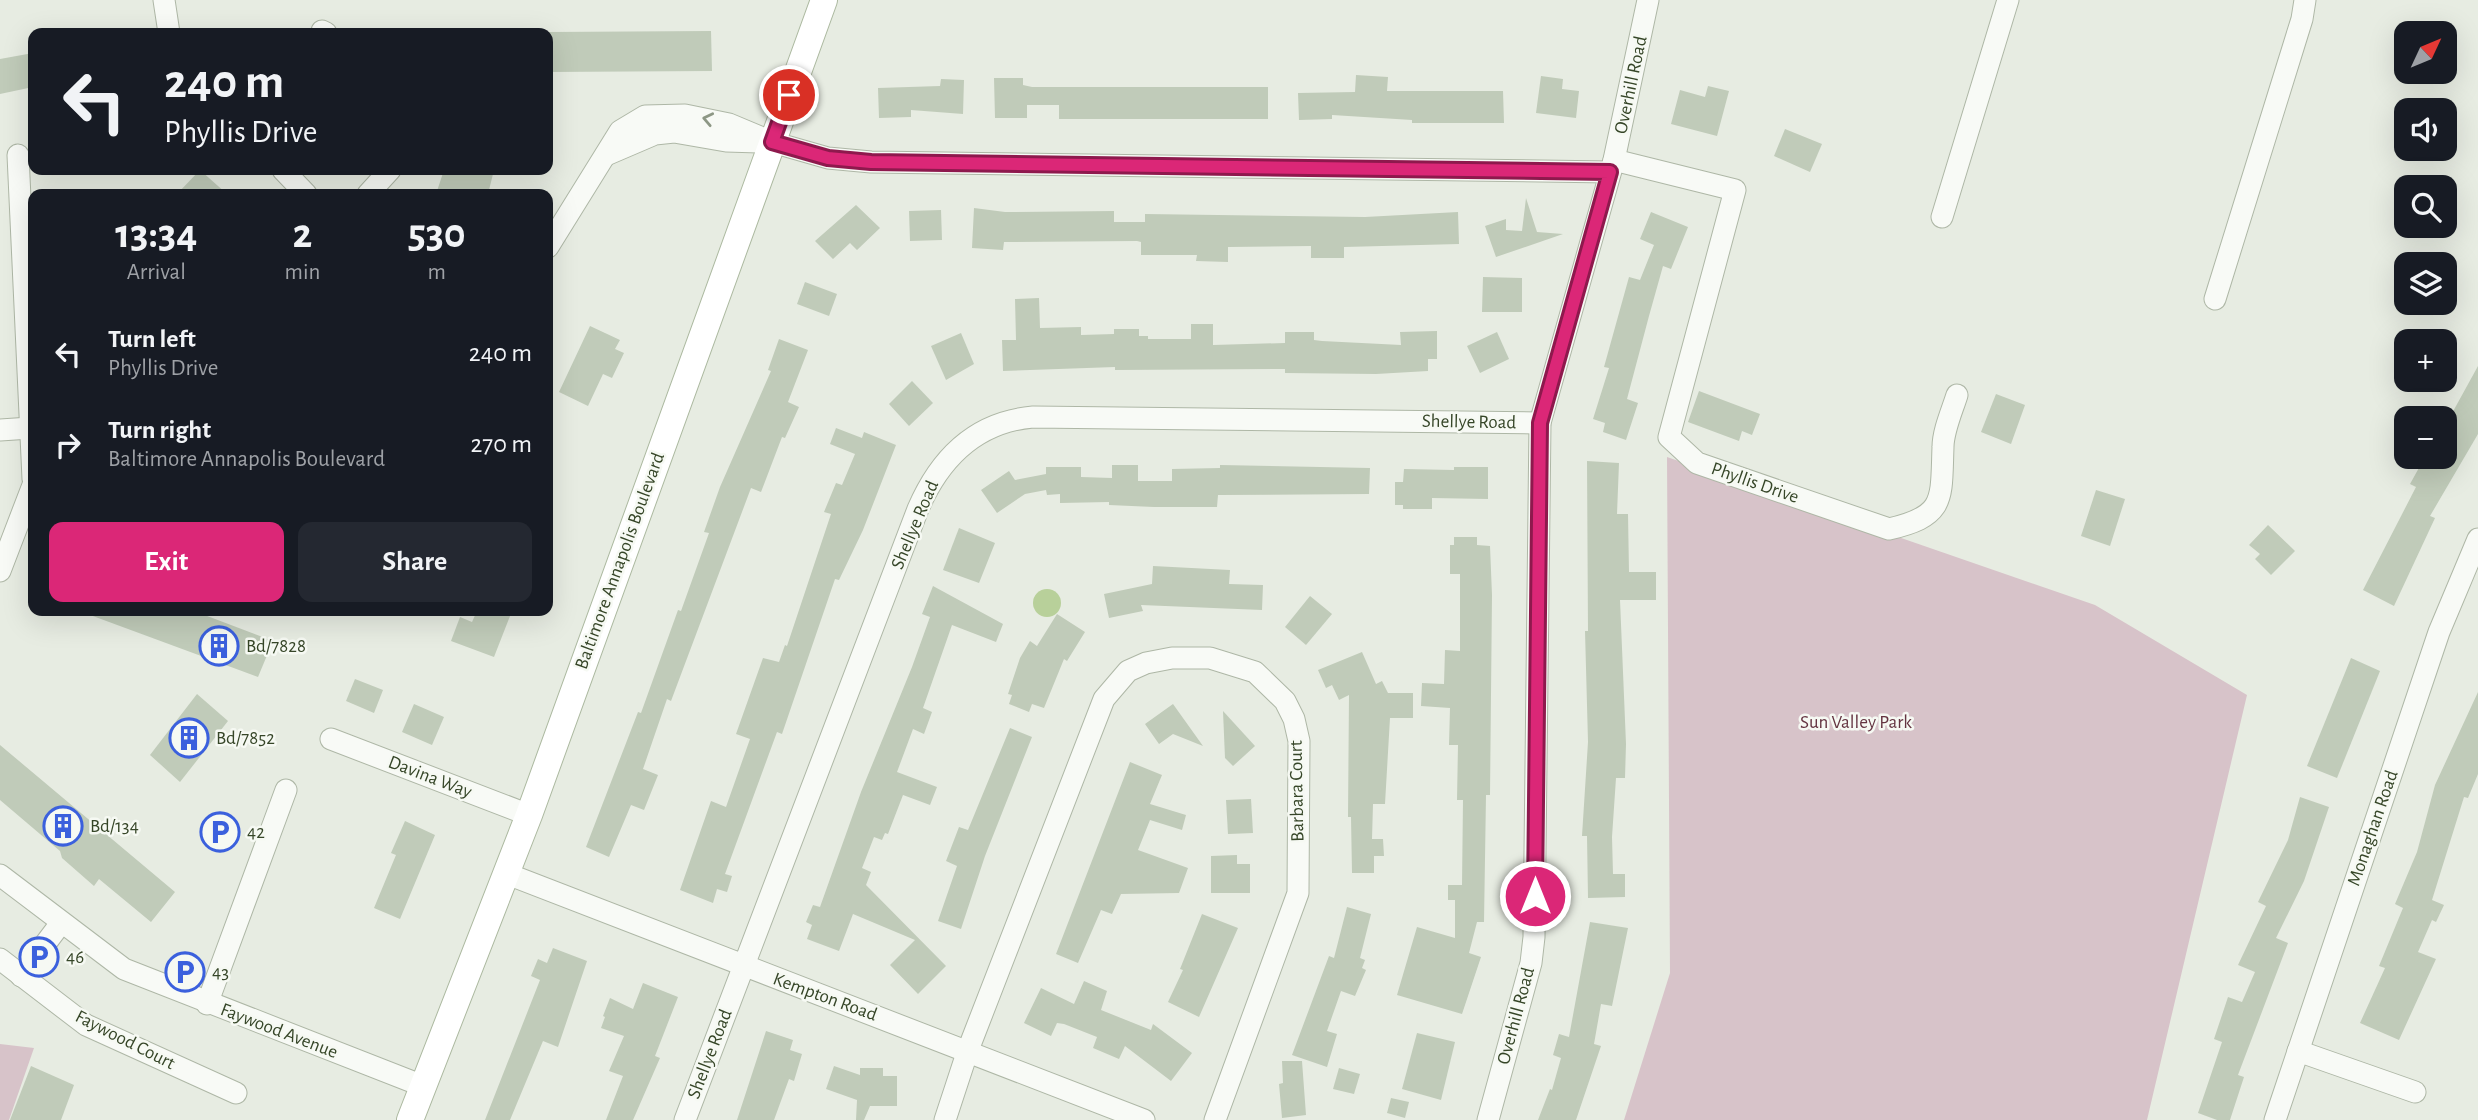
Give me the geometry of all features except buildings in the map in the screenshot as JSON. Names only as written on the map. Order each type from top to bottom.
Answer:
[{"type":"main road","name":"Baltimore Annapolis Boulevard","points":[[410,1120],[528,815],[824,0]]},
{"type":"street","points":[[164,0],[168,28]]},
{"type":"street","name":"Overhill Road","points":[[1488,1120],[1528,975],[1534,937],[1540,423],[1612,166],[1648,0]]},
{"type":"street","points":[[1942,217],[2008,0]]},
{"type":"street","points":[[2215,299],[2302,19],[2305,0]]},
{"type":"street","name":"Phyllis Drive","points":[[553,239],[606,155],[654,134],[674,132],[726,141],[772,142],[828,158],[871,162],[1612,166],[1735,190],[1669,437],[1697,463],[1889,529],[1917,523],[1936,506],[1944,471],[1942,445],[1957,395]]},
{"type":"street","points":[[17,155],[27,231],[28,297]]},
{"type":"street","points":[[288,175],[301,189]]},
{"type":"street","points":[[373,189],[385,175]]},
{"type":"street","name":"Shellye Road","points":[[685,1120],[920,505],[931,481],[946,460],[986,428],[1009,419],[1070,416],[1540,423]]},
{"type":"street","points":[[0,430],[28,428]]},
{"type":"street","points":[[0,571],[28,498]]},
{"type":"street","name":"Monaghan Road","points":[[2275,1120],[2440,632],[2478,539]]},
{"type":"street","name":"Barbara Court","points":[[945,1120],[968,1050],[1104,699],[1128,671],[1146,663],[1183,658],[1210,658],[1255,672],[1285,701],[1294,719],[1299,741],[1297,894],[1215,1120]]},
{"type":"street","name":"Davina Way","points":[[331,739],[528,815]]},
{"type":"street","points":[[207,1004],[286,790]]},
{"type":"street","name":"Kempton Road","points":[[505,873],[1144,1120]]},
{"type":"street","name":"Faywood Avenue","points":[[0,875],[124,969],[207,1004],[423,1086]]},
{"type":"street","points":[[20,976],[61,923]]},
{"type":"street","name":"Faywood Court","points":[[0,959],[86,1025],[236,1093]]},
{"type":"street","points":[[2298,1051],[2415,1092]]},
{"type":"green space","name":"Sun Valley Park","points":[[1667,457],[2095,605],[2247,695],[2147,1120],[1624,1120],[1670,973]]},
{"type":"green space","points":[[0,1044],[34,1048],[9,1120],[0,1120]]},
{"type":"shaded area","points":[[1047,589],[1057,593],[1061,603],[1057,613],[1047,617],[1037,613],[1033,603],[1037,593]]},
{"type":"place","name":"Bd/7828","points":[[219,646]]},
{"type":"place","name":"Bd/7852","points":[[189,738]]},
{"type":"place","name":"Bd/134","points":[[63,826]]},
{"type":"place","name":"42","points":[[220,832]]},
{"type":"place","name":"46","points":[[39,957]]},
{"type":"place","name":"43","points":[[185,972]]},
{"type":"route","points":[[789,95],[772,142],[828,158],[871,162],[1610,172],[1540,423],[1535,896]]}]
